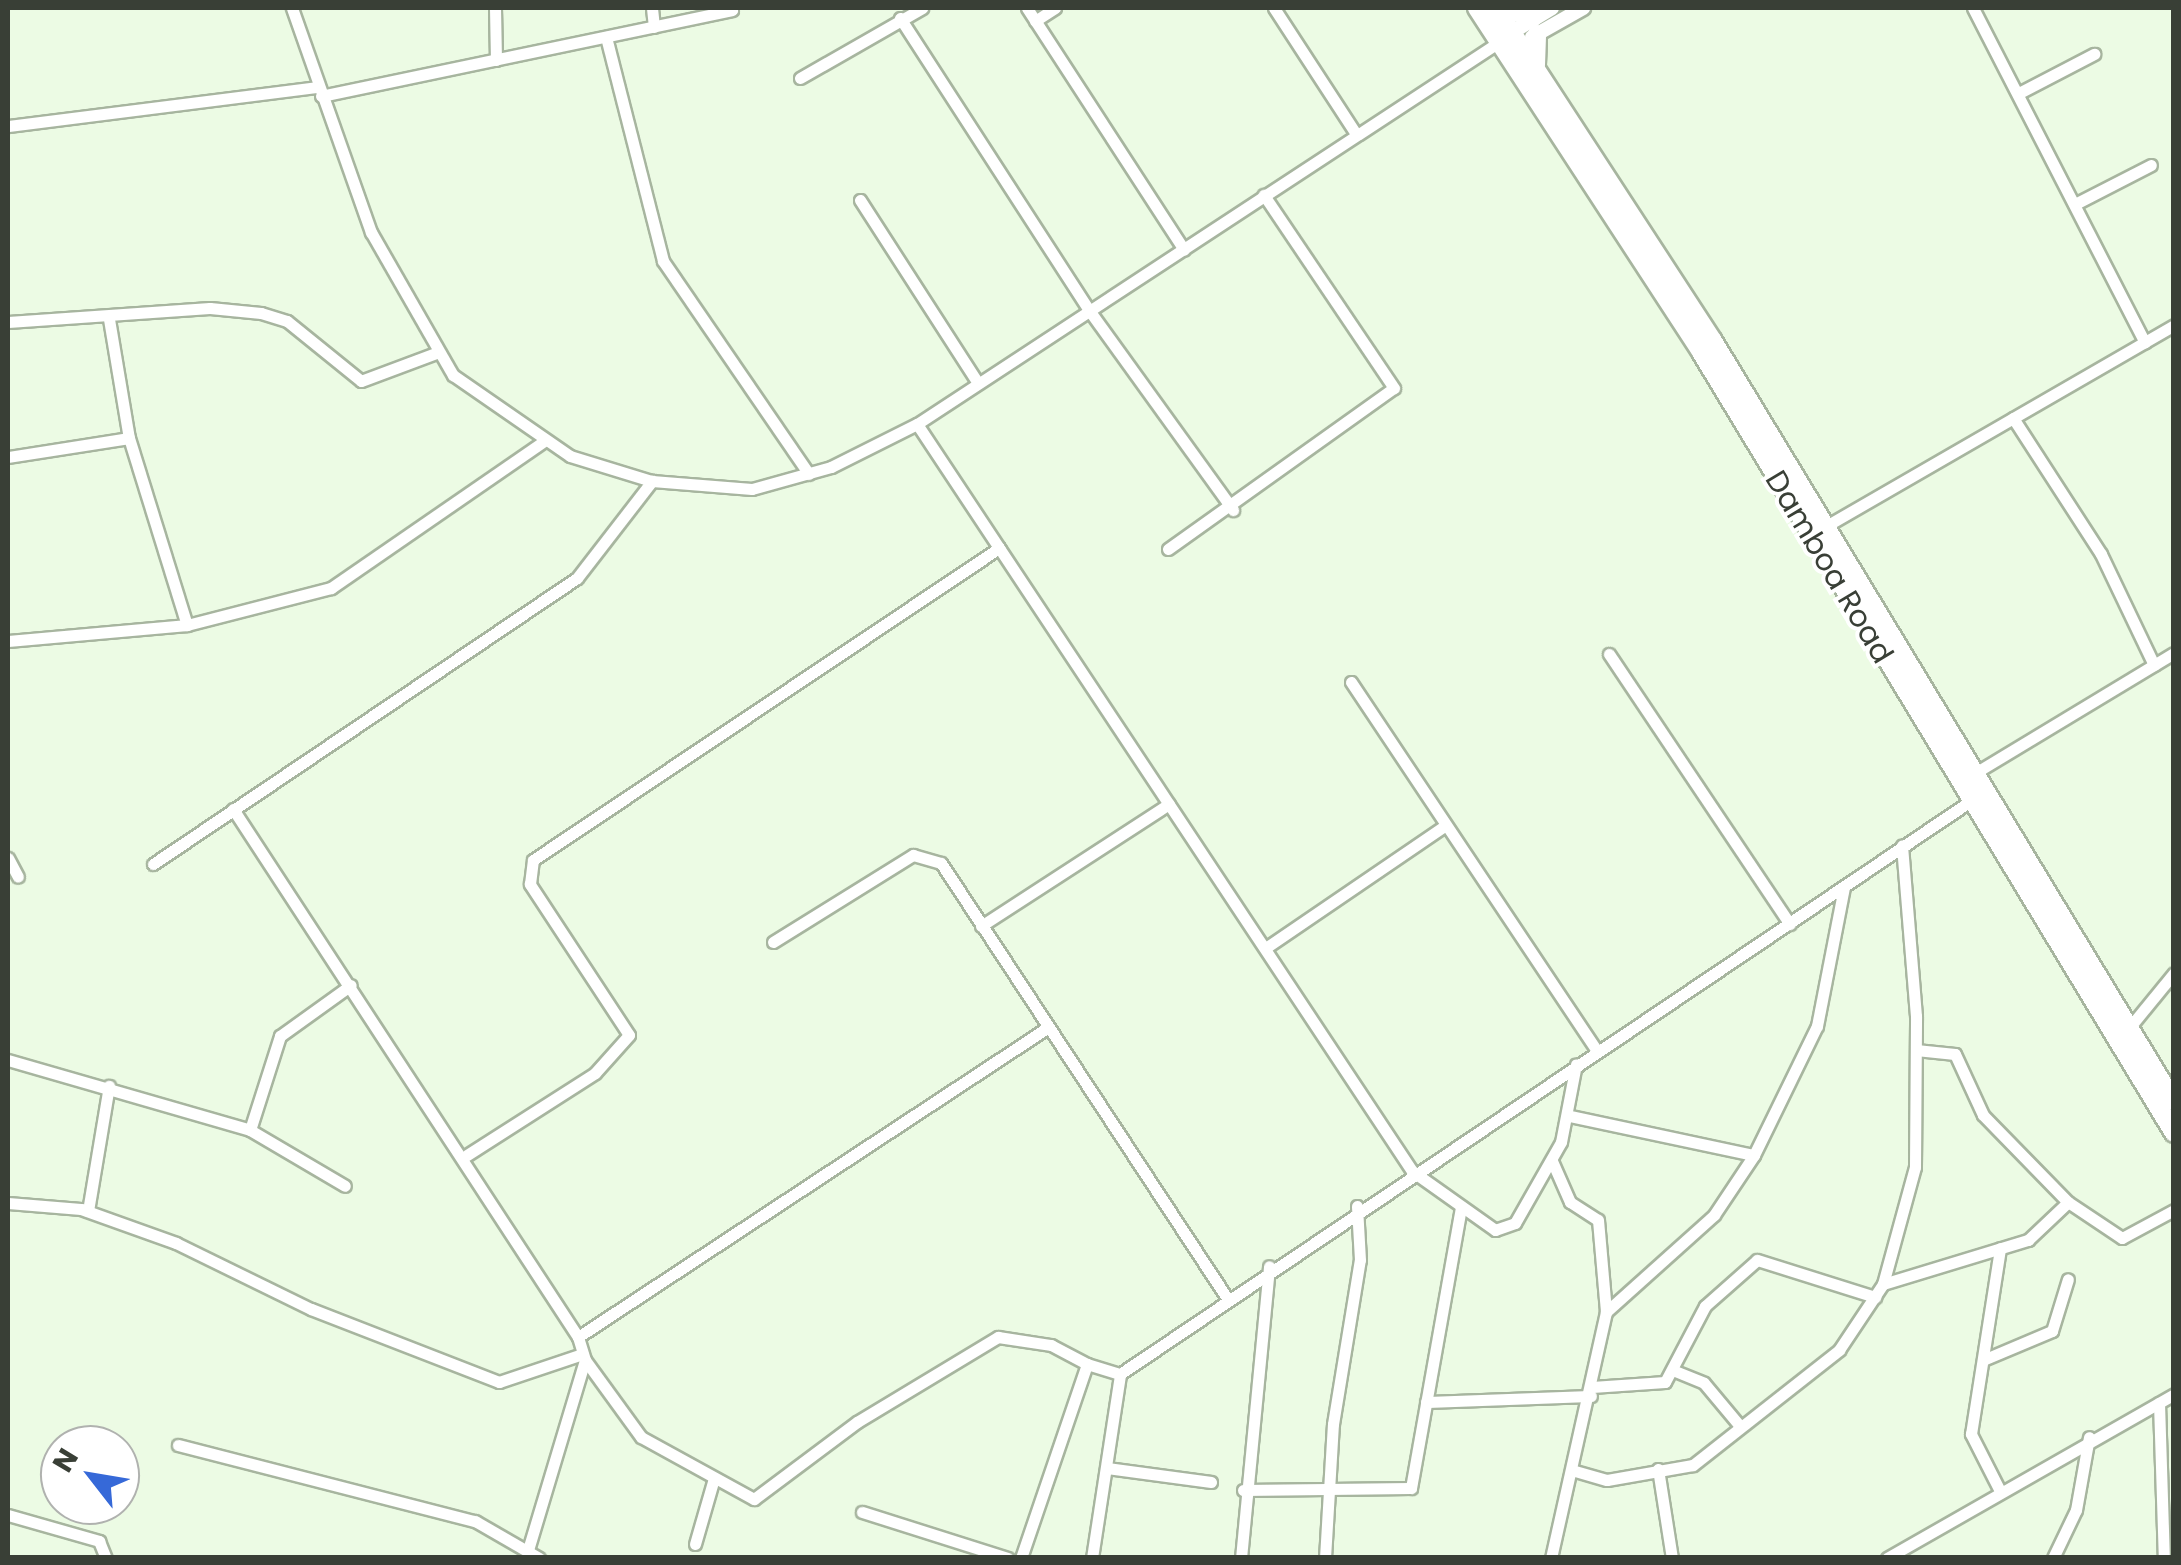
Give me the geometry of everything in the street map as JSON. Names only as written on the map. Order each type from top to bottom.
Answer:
[{"type":"main road","name":"Damboa Road","points":[[1476,8],[1505,45],[1975,773],[2174,1102]]},
{"type":"main road","name":"Damboa Road","points":[[1497,8],[1505,45],[1540,74],[2174,1133]]},
{"type":"main road","points":[[1497,8],[1541,19],[1540,74]]},
{"type":"street","points":[[292,8],[371,232],[436,353],[482,404],[543,442],[652,482],[752,489],[808,474],[916,424],[1091,313],[1356,134],[1505,45],[1541,19],[1583,8]]},
{"type":"street","points":[[494,8],[496,60]]},
{"type":"street","points":[[652,8],[654,27]]},
{"type":"street","points":[[800,78],[922,8]]},
{"type":"street","points":[[1027,8],[1184,250]]},
{"type":"street","points":[[1035,21],[1055,8]]},
{"type":"street","points":[[1274,8],[1356,134]]},
{"type":"street","points":[[1973,8],[2077,203],[2145,342]]},
{"type":"street","points":[[8,126],[319,92],[496,60],[732,10]]},
{"type":"street","points":[[900,18],[1091,313],[1233,510]]},
{"type":"street","points":[[606,36],[663,260],[808,474]]},
{"type":"street","points":[[2019,93],[2094,54]]},
{"type":"street","points":[[2077,203],[2151,166]]},
{"type":"street","points":[[1168,549],[1233,510],[1394,388],[1264,194]]},
{"type":"street","points":[[860,200],[978,382]]},
{"type":"street","points":[[8,322],[109,319],[210,308],[261,313],[286,320],[362,381],[436,353]]},
{"type":"street","points":[[109,319],[129,438],[188,625]]},
{"type":"street","points":[[1817,532],[2174,325]]},
{"type":"street","points":[[2013,418],[2101,554],[2154,665]]},
{"type":"street","points":[[916,424],[1267,946],[1412,1171],[1461,1207],[1506,1229],[1552,1162],[1570,1116],[1576,1064]]},
{"type":"street","points":[[8,457],[129,438]]},
{"type":"street","points":[[8,641],[188,625],[331,588],[543,442]]},
{"type":"street","points":[[152,864],[577,578],[652,482]]},
{"type":"street","points":[[466,1155],[595,1073],[629,1035],[530,884],[533,860],[998,548]]},
{"type":"street","points":[[1975,773],[2174,653]]},
{"type":"street","points":[[1608,654],[1790,924]]},
{"type":"street","points":[[1351,682],[1443,827],[1596,1050]]},
{"type":"street","points":[[1092,1558],[1120,1374],[1357,1206],[1790,924],[1972,800]]},
{"type":"street","points":[[980,926],[1169,804]]},
{"type":"street","points":[[233,809],[466,1155],[578,1337],[583,1357],[641,1436],[754,1499],[857,1422],[998,1338],[1050,1345],[1087,1364],[1120,1374]]},
{"type":"street","points":[[1267,946],[1443,827]]},
{"type":"street","points":[[1575,1471],[1607,1480],[1694,1465],[1839,1350],[1883,1284],[1910,1210],[1916,1050],[1902,846]]},
{"type":"street","points":[[772,942],[924,853],[980,926],[1227,1298]]},
{"type":"street","points":[[8,858],[18,877]]},
{"type":"street","points":[[1606,1312],[1714,1215],[1754,1155],[1817,1026],[1844,887]]},
{"type":"street","points":[[2130,1028],[2174,973]]},
{"type":"street","points":[[250,1130],[280,1036],[351,986]]},
{"type":"street","points":[[578,1337],[1046,1028]]},
{"type":"street","points":[[1916,1050],[1955,1054],[1983,1115],[2068,1202],[2122,1238],[2174,1210]]},
{"type":"street","points":[[8,1060],[110,1086],[250,1130],[344,1186]]},
{"type":"street","points":[[88,1211],[110,1086]]},
{"type":"street","points":[[1570,1116],[1754,1155]]},
{"type":"street","points":[[1551,1558],[1575,1471],[1606,1312],[1598,1220],[1570,1202],[1552,1162]]},
{"type":"street","points":[[8,1202],[88,1211],[499,1382],[583,1357]]},
{"type":"street","points":[[1883,1284],[1929,1278],[2039,1235],[2068,1202]]},
{"type":"street","points":[[1326,1558],[1327,1494],[1360,1260],[1357,1206]]},
{"type":"street","points":[[1242,1490],[1327,1494],[1411,1488],[1461,1207]]},
{"type":"street","points":[[1999,1489],[1971,1434],[2000,1248]]},
{"type":"street","points":[[1426,1402],[1648,1386],[1675,1371],[1705,1306],[1757,1260],[1875,1297]]},
{"type":"street","points":[[1241,1558],[1242,1490],[1269,1266]]},
{"type":"street","points":[[1983,1360],[2052,1331],[2068,1279]]},
{"type":"street","points":[[178,1445],[475,1521],[534,1554],[583,1357]]},
{"type":"street","points":[[1021,1558],[1087,1364]]},
{"type":"street","points":[[1675,1371],[1704,1383],[1740,1426]]},
{"type":"street","points":[[1897,1555],[1999,1489],[2174,1394]]},
{"type":"street","points":[[2160,1403],[2164,1558]]},
{"type":"street","points":[[2053,1558],[2076,1510],[2089,1437]]},
{"type":"street","points":[[1108,1468],[1211,1482]]},
{"type":"street","points":[[1658,1469],[1672,1558]]},
{"type":"street","points":[[695,1544],[714,1478]]},
{"type":"street","points":[[862,1512],[1008,1558]]},
{"type":"street","points":[[8,1515],[105,1544],[106,1558]]}]
